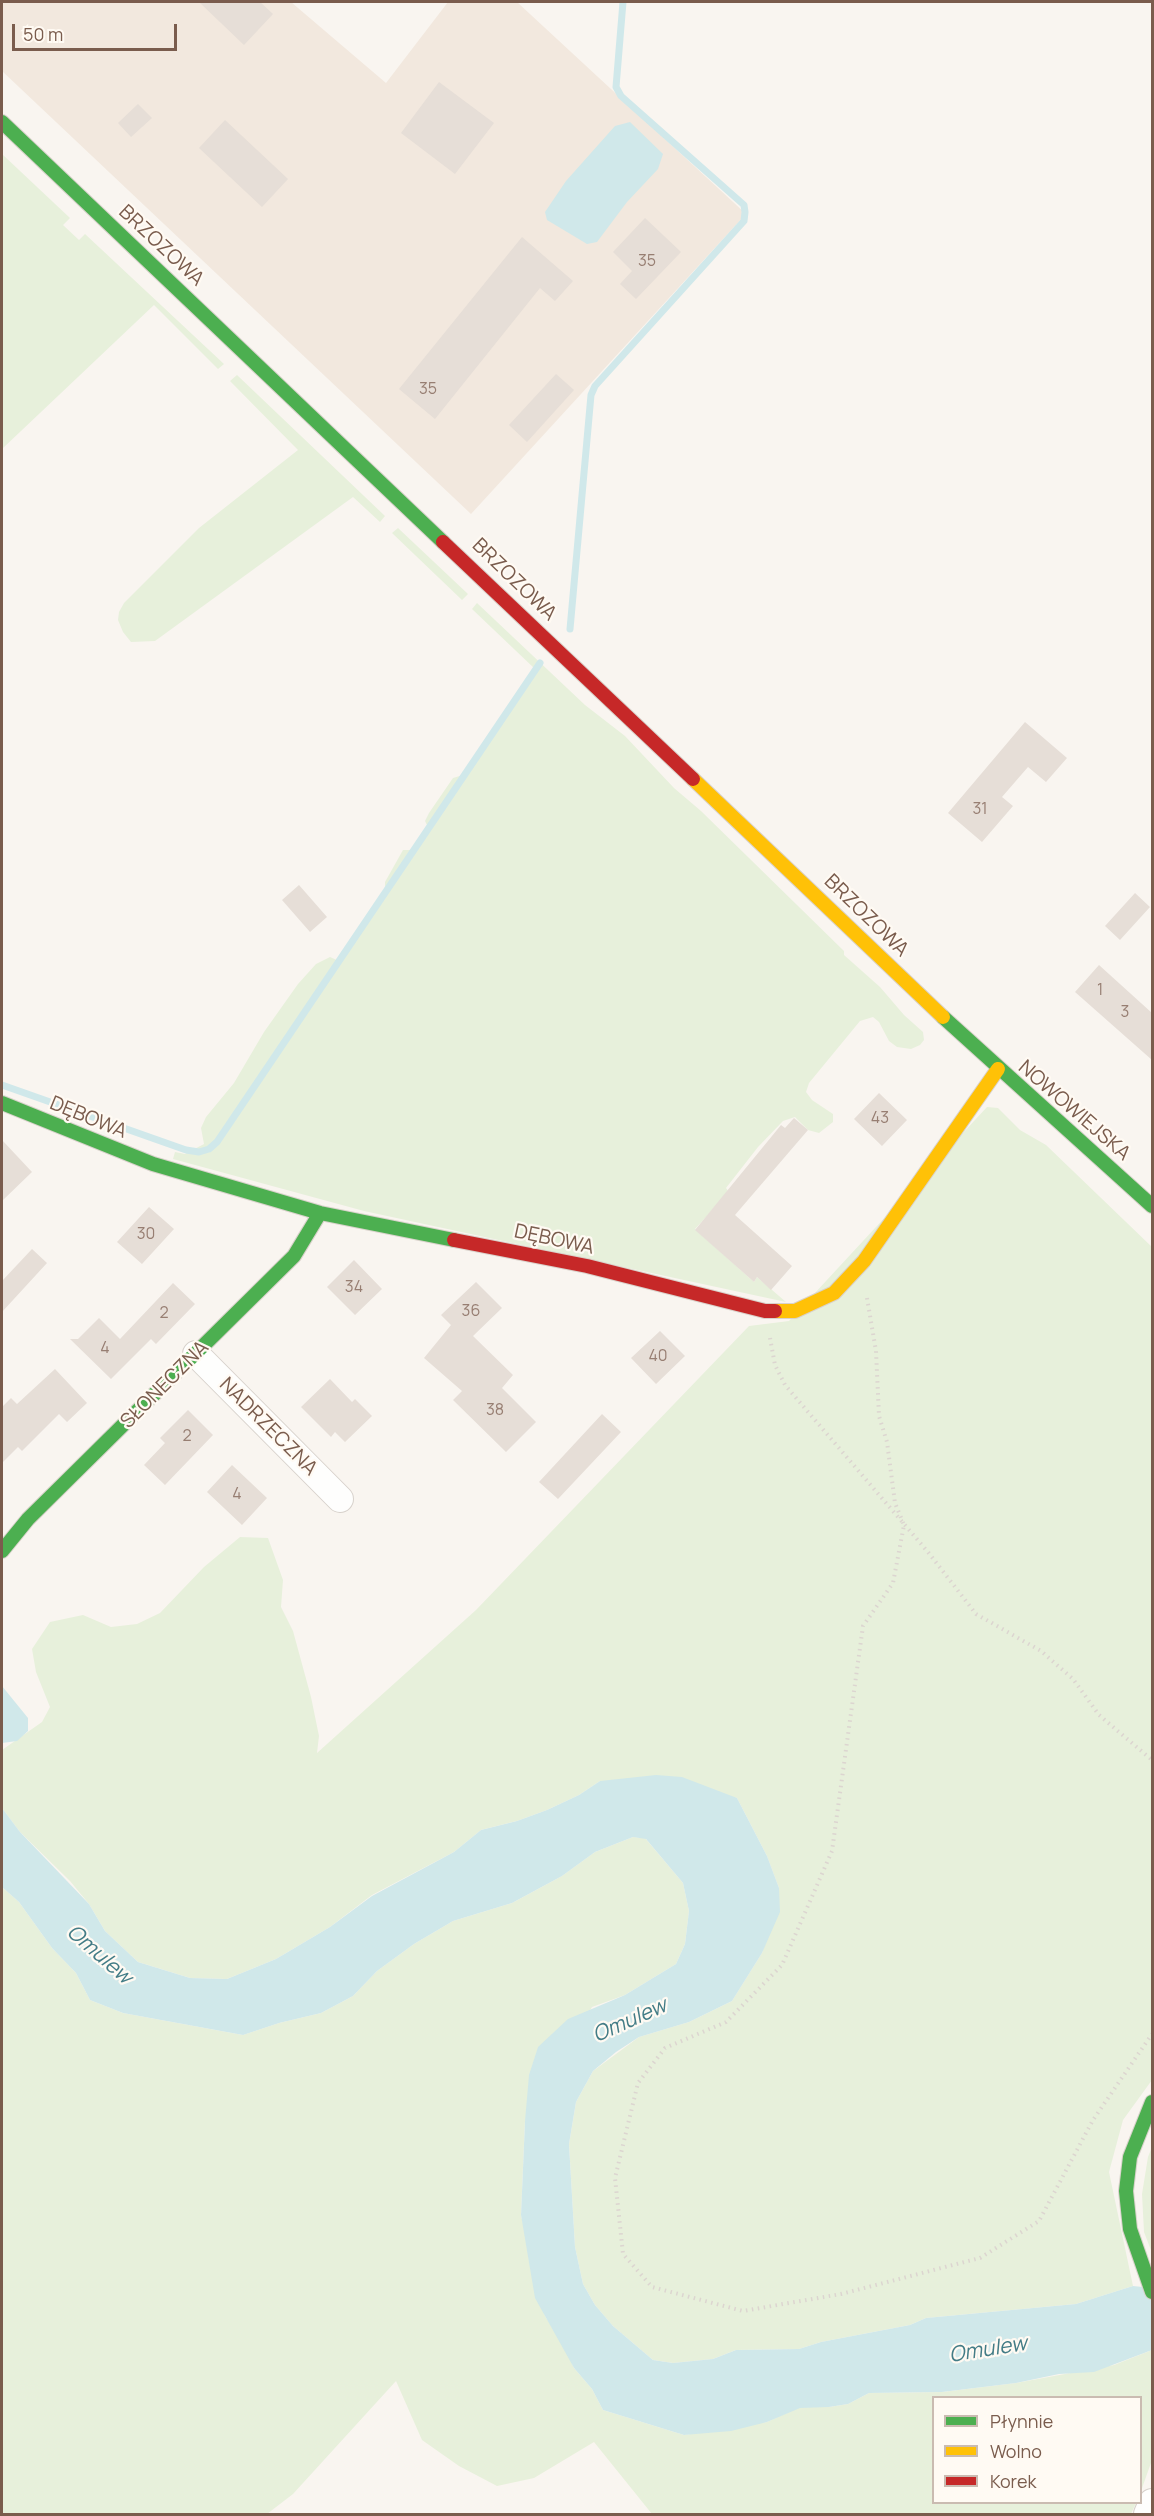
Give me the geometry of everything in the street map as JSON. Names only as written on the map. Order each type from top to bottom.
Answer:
[{"type":"street","name":"BRZOZOWA","points":[[2,122],[998,1069]]},
{"type":"street","name":"NOWOWIEJSKA","points":[[998,1069],[1152,1206]]},
{"type":"street","name":"DĘBOWA","points":[[3,1106],[153,1164],[320,1213],[587,1266],[765,1311],[795,1311],[819,1302],[834,1293],[864,1261],[998,1069]]},
{"type":"street","name":"SŁONECZNA","points":[[2,1551],[28,1519],[294,1256],[320,1213]]},
{"type":"street","name":"NADRZECZNA","points":[[196,1354],[340,1499]]},
{"type":"street","points":[[1152,2102],[1130,2157],[1126,2191],[1130,2229],[1152,2292]]},
{"type":"street","points":[[1147,2514],[1152,2502]]},
{"type":"path","points":[[864,1261],[863,1276],[876,1351],[879,1416],[886,1442],[895,1503],[904,1525],[893,1583],[862,1626],[832,1851],[782,1965],[726,2022],[665,2048],[638,2083],[615,2178],[623,2254],[652,2287],[743,2311],[841,2294],[980,2258],[1039,2222],[1093,2120],[1152,2034]]},
{"type":"path","points":[[765,1311],[775,1365],[785,1385],[976,1614],[1041,1651],[1073,1679],[1099,1715],[1152,1760]]},
{"type":"shaded area","points":[[2,2],[291,2],[386,83],[448,2],[517,2],[746,214],[471,514],[2,71]]},
{"type":"green space","points":[[2,154],[70,218],[63,225],[79,240],[85,234],[224,364],[218,369],[154,305],[2,449]]},
{"type":"green space","points":[[237,375],[385,516],[380,522],[353,497],[155,641],[131,642],[123,632],[118,620],[124,603],[199,528],[298,450],[230,381]]},
{"type":"green space","points":[[398,528],[468,594],[462,600],[392,533]]},
{"type":"green space","points":[[477,603],[585,705],[625,736],[674,788],[701,811],[844,951],[844,955],[880,987],[904,1015],[923,1032],[924,1040],[920,1045],[911,1049],[897,1047],[889,1041],[879,1022],[873,1017],[860,1021],[809,1083],[806,1092],[812,1100],[833,1114],[833,1122],[819,1133],[808,1130],[795,1117],[783,1121],[758,1147],[726,1188],[729,1192],[695,1229],[754,1282],[757,1277],[786,1302],[364,1211],[173,1159],[175,1152],[185,1154],[204,1144],[201,1128],[206,1117],[234,1083],[264,1032],[298,984],[316,964],[330,957],[339,961],[385,893],[385,882],[403,850],[413,850],[428,827],[425,821],[429,813],[453,778],[463,775],[535,669],[472,609]]},
{"type":"green space","points":[[987,1107],[998,1108],[1020,1130],[1046,1145],[1152,1247],[1152,2080],[1123,2120],[1109,2172],[1133,2286],[1076,2304],[926,2318],[910,2325],[821,2342],[799,2349],[736,2350],[713,2359],[673,2363],[653,2360],[613,2326],[595,2305],[583,2284],[575,2247],[569,2144],[576,2102],[593,2071],[639,2037],[689,2022],[732,2001],[762,1953],[779,1888],[767,1856],[737,1798],[600,1781],[579,1795],[547,1810],[517,1821],[481,1830],[454,1852],[372,1895],[330,1927],[276,1959],[227,1979],[190,1978],[138,1962],[105,1931],[89,1904],[70,1881],[20,1832],[2,1808],[2,1750],[42,1722],[50,1707],[36,1672],[32,1649],[50,1622],[83,1615],[111,1627],[137,1624],[160,1613],[204,1567],[240,1537],[268,1538],[283,1580],[281,1607],[293,1631],[311,1697],[319,1736],[317,1753],[476,1610],[749,1326],[789,1321]]},
{"type":"green space","points":[[633,1837],[645,1838],[683,1883],[689,1911],[685,1944],[676,1964],[625,1995],[592,2007],[525,2121],[521,2215],[545,2316],[563,2344],[574,2368],[592,2389],[603,2410],[684,2435],[767,2422],[800,2407],[829,2407],[848,2404],[869,2393],[942,2392],[1016,2383],[1114,2365],[1152,2350],[1152,2460],[1142,2488],[1142,2396],[932,2396],[932,2504],[1136,2504],[1131,2514],[652,2514],[594,2442],[534,2478],[497,2486],[459,2466],[422,2440],[396,2381],[293,2494],[267,2514],[2,2514],[2,1887],[19,1902],[52,1948],[76,1973],[90,2000],[123,2013],[243,2035],[321,2013],[353,1996],[377,1971],[414,1944],[453,1921],[512,1903],[562,1876],[595,1852]]},
{"type":"green space","points":[[1152,2147],[1152,2253],[1144,2232],[1142,2194],[1148,2157]]},
{"type":"water","points":[[630,122],[663,154],[658,169],[627,202],[597,242],[587,244],[547,220],[545,212],[566,181],[615,126]]},
{"type":"water","points":[[2,1686],[28,1718],[28,1731],[17,1741],[2,1743]]},
{"type":"water","name":"Omulew","points":[[656,1775],[682,1777],[737,1798],[767,1856],[779,1888],[780,1912],[762,1953],[732,2001],[689,2022],[639,2037],[593,2071],[576,2102],[569,2144],[575,2247],[583,2284],[595,2305],[613,2326],[653,2360],[673,2363],[713,2359],[736,2350],[799,2349],[821,2342],[910,2325],[926,2318],[1076,2304],[1133,2286],[1152,2288],[1152,2350],[1094,2372],[1059,2374],[1016,2383],[942,2392],[869,2393],[848,2404],[800,2408],[767,2422],[731,2431],[684,2435],[603,2410],[592,2389],[574,2368],[535,2298],[521,2215],[525,2121],[529,2075],[538,2047],[568,2019],[625,1995],[676,1964],[685,1944],[689,1911],[683,1883],[646,1839],[633,1837],[595,1852],[562,1876],[512,1903],[453,1921],[414,1944],[377,1971],[353,1996],[321,2013],[243,2035],[123,2013],[90,2000],[76,1973],[52,1948],[19,1902],[2,1887],[2,1808],[20,1832],[89,1904],[105,1931],[138,1962],[190,1978],[227,1979],[276,1959],[330,1927],[372,1896],[454,1852],[481,1830],[517,1821],[547,1810],[579,1795],[600,1781]]},
{"type":"building","points":[[199,2],[260,2],[273,14],[244,45]]},
{"type":"building","points":[[439,82],[494,123],[455,174],[401,133]]},
{"type":"building","points":[[138,104],[152,118],[131,137],[118,123]]},
{"type":"building","points":[[225,120],[288,179],[262,207],[199,148]]},
{"type":"building","points":[[645,218],[681,252],[636,299],[620,284],[632,271],[613,252]]},
{"type":"building","points":[[522,237],[573,281],[555,301],[540,288],[435,419],[399,389]]},
{"type":"building","points":[[556,374],[574,390],[527,442],[509,425]]},
{"type":"building","points":[[1025,722],[1067,758],[1046,782],[1028,767],[1002,797],[1013,806],[982,842],[948,813]]},
{"type":"building","points":[[299,885],[327,917],[310,932],[282,900]]},
{"type":"building","points":[[1135,893],[1150,907],[1120,940],[1105,926]]},
{"type":"building","points":[[1099,965],[1152,1013],[1152,1060],[1075,992]]},
{"type":"building","points":[[879,1093],[907,1120],[882,1146],[854,1119]]},
{"type":"building","points":[[794,1118],[808,1130],[735,1215],[792,1266],[771,1290],[757,1277],[754,1282],[695,1230],[781,1125],[785,1128]]},
{"type":"building","points":[[2,1140],[32,1172],[2,1201]]},
{"type":"building","points":[[149,1207],[174,1229],[142,1264],[117,1242]]},
{"type":"building","points":[[32,1249],[47,1263],[2,1312],[2,1281]]},
{"type":"building","points":[[354,1260],[382,1289],[355,1315],[327,1287]]},
{"type":"building","points":[[476,1282],[502,1308],[473,1336],[513,1375],[502,1388],[536,1422],[506,1452],[453,1400],[462,1391],[424,1358],[451,1325],[441,1315]]},
{"type":"building","points":[[173,1283],[195,1304],[156,1344],[151,1339],[111,1379],[70,1339],[78,1339],[99,1318],[120,1339]]},
{"type":"building","points":[[660,1331],[685,1356],[656,1384],[631,1358]]},
{"type":"building","points":[[55,1369],[87,1403],[67,1422],[59,1414],[22,1451],[18,1447],[2,1463],[2,1407],[11,1398],[17,1404]]},
{"type":"building","points":[[330,1379],[352,1402],[355,1399],[372,1416],[345,1442],[335,1432],[331,1437],[301,1407]]},
{"type":"building","points":[[188,1410],[213,1435],[165,1485],[144,1465],[165,1443],[160,1438]]},
{"type":"building","points":[[602,1414],[621,1432],[558,1499],[539,1482]]},
{"type":"building","points":[[232,1465],[267,1498],[242,1525],[207,1492]]},
{"type":"waterway","points":[[570,629],[591,395],[595,386],[744,221],[745,212],[744,205],[621,96],[616,87],[623,2]]},
{"type":"waterway","points":[[2,1085],[186,1150],[199,1152],[209,1149],[217,1142],[540,663]]},
{"type":"traffic: fast","points":[[2,122],[443,542]]},
{"type":"traffic: fast","points":[[943,1017],[1152,1206]]},
{"type":"traffic: fast","points":[[2,1103],[153,1164],[320,1213],[454,1240]]},
{"type":"traffic: fast","points":[[2,1551],[28,1519],[294,1256],[320,1213]]},
{"type":"traffic: fast","points":[[1152,2102],[1130,2157],[1126,2191],[1130,2229],[1152,2292]]},
{"type":"traffic: slow","points":[[693,779],[943,1017]]},
{"type":"traffic: slow","points":[[775,1311],[795,1311],[834,1293],[864,1261],[998,1069]]},
{"type":"traffic: jam","points":[[443,542],[693,779]]},
{"type":"traffic: jam","points":[[454,1240],[587,1266],[765,1311],[775,1311]]}]
